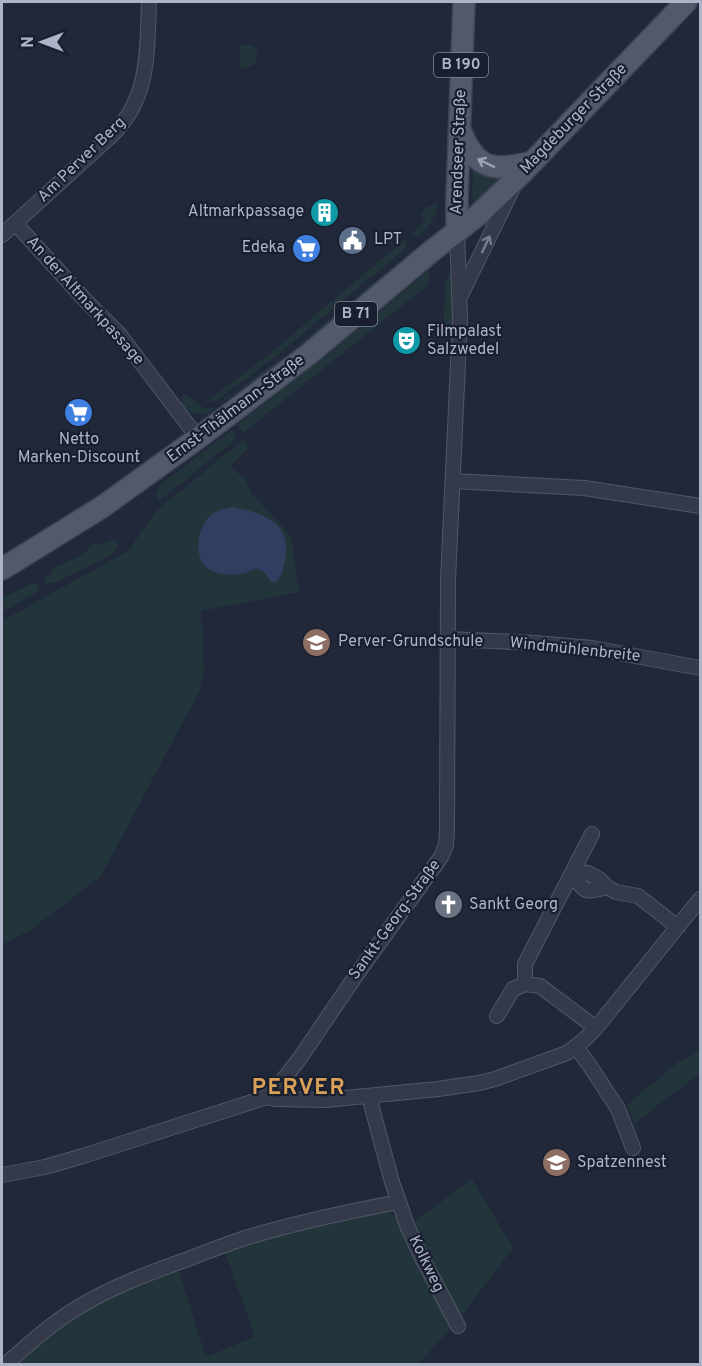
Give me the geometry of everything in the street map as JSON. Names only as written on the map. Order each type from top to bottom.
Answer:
[{"type":"main road","name":"Arendseer Straße","points":[[457,231],[464,2]]},
{"type":"main road","name":"Magdeburger Straße","points":[[457,231],[478,215],[526,169],[686,2]]},
{"type":"main road","points":[[459,126],[465,142],[474,155],[487,165],[526,169]]},
{"type":"main road","name":"Ernst-Thälmann-Straße","points":[[2,569],[102,507],[198,438],[309,354],[457,231]]},
{"type":"street","name":"Am Perver Berg","points":[[2,235],[122,126],[129,116],[146,69],[149,2]]},
{"type":"street","name":"Sankt-Georg-Straße","points":[[460,297],[526,169]]},
{"type":"street","name":"An der Altmarkpassage","points":[[15,223],[120,335],[198,438]]},
{"type":"street","name":"Sankt-Georg-Straße","points":[[267,1097],[300,1058],[444,851],[447,830],[448,580],[460,297],[457,231]]},
{"type":"street","points":[[452,481],[584,488],[700,506]]},
{"type":"street","name":"Windmühlenbreite","points":[[448,639],[592,648],[700,668]]},
{"type":"street","points":[[525,984],[525,964],[592,834]]},
{"type":"street","points":[[572,873],[588,873],[607,887],[622,894],[638,896],[678,927]]},
{"type":"street","points":[[2,1175],[45,1167],[267,1097],[325,1100],[438,1089],[495,1079],[553,1059],[576,1047],[596,1028],[700,899]]},
{"type":"street","points":[[497,1016],[513,989],[525,984],[540,986],[596,1028]]},
{"type":"street","points":[[576,1047],[618,1109],[633,1148]]},
{"type":"street","points":[[6,1365],[43,1332],[81,1305],[129,1281],[243,1239],[320,1218],[398,1202],[370,1096]]},
{"type":"street","name":"Kolkweg","points":[[398,1202],[421,1256],[458,1326]]},
{"type":"shaded area","points":[[240,45],[251,45],[257,49],[256,64],[239,68]]},
{"type":"shaded area","points":[[473,160],[505,173],[475,203],[472,198]]},
{"type":"shaded area","points":[[438,204],[425,230],[418,237],[411,234],[425,221],[420,215],[427,207]]},
{"type":"shaded area","points":[[404,240],[407,247],[275,357],[215,402],[208,400],[272,352]]},
{"type":"shaded area","points":[[415,250],[368,290],[272,367],[221,402],[288,353]]},
{"type":"shaded area","points":[[429,270],[428,285],[243,433],[237,425]]},
{"type":"shaded area","points":[[449,274],[452,276],[454,288],[454,328],[443,327],[446,280]]},
{"type":"shaded area","points":[[183,393],[204,408],[215,408],[205,414],[192,413],[182,404]]},
{"type":"shaded area","points":[[232,430],[237,438],[159,501],[155,495],[161,484]]},
{"type":"shaded area","points":[[243,440],[250,447],[230,466],[245,479],[252,494],[291,536],[299,592],[201,611],[204,670],[200,690],[101,876],[28,932],[2,944],[2,621],[128,551],[156,511]]},
{"type":"shaded area","points":[[114,540],[118,547],[111,555],[54,583],[45,583],[45,577],[51,574],[52,569],[84,554],[90,546],[98,542],[101,545]]},
{"type":"shaded area","points":[[34,582],[39,586],[38,592],[2,612],[2,597]]},
{"type":"shaded area","points":[[700,1050],[700,1074],[635,1124],[627,1105],[677,1063]]},
{"type":"shaded area","points":[[472,1179],[513,1248],[459,1319],[411,1224]]},
{"type":"shaded area","points":[[387,1211],[398,1219],[452,1327],[418,1364],[13,1364],[29,1347],[102,1298],[178,1269],[206,1357],[255,1337],[225,1252],[246,1244]]},
{"type":"water","points":[[233,507],[265,517],[280,529],[286,547],[283,569],[276,583],[271,582],[258,569],[238,574],[224,574],[211,570],[201,561],[198,542],[205,522],[214,513]]},
{"type":"place","name":"Altmarkpassage","points":[[325,212]]},
{"type":"place","name":"LPT","points":[[353,240]]},
{"type":"place","name":"Edeka","points":[[306,248]]},
{"type":"place","name":"Filmpalast Salzwedel","points":[[406,341]]},
{"type":"place","name":"Netto Marken-Discount","points":[[79,412]]},
{"type":"place","name":"Perver-Grundschule","points":[[317,642]]},
{"type":"place","name":"Sankt Georg","points":[[448,905]]},
{"type":"place","name":"Spatzennest","points":[[556,1163]]},
{"type":"district","name":"PERVER","points":[[299,1088]]}]
